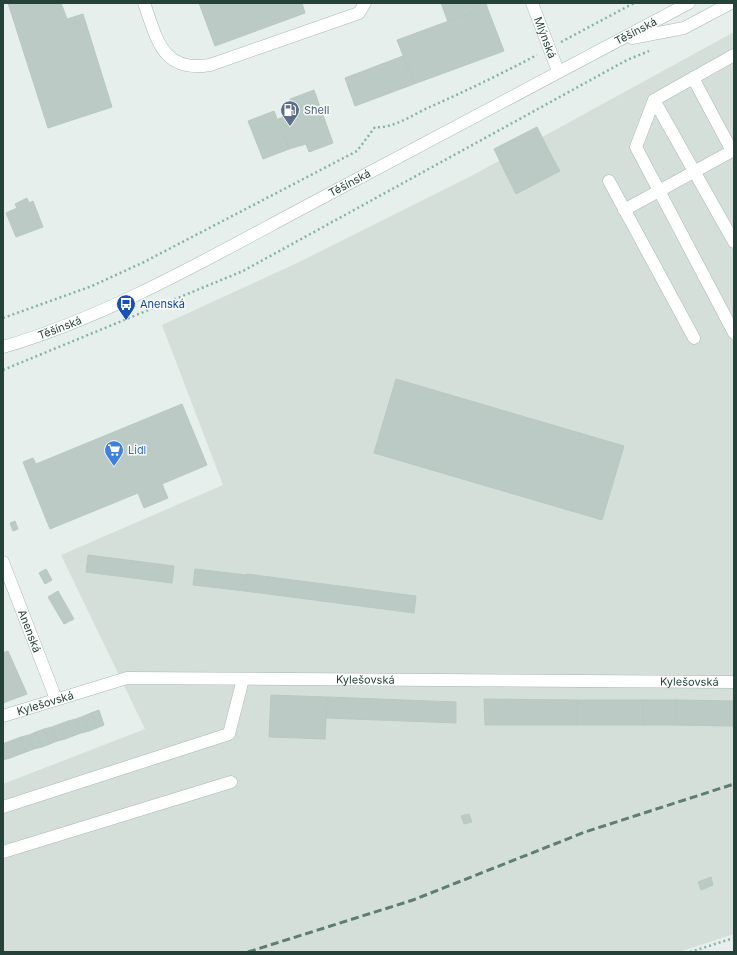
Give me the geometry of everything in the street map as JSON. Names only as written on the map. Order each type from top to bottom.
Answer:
[{"type":"street","points":[[144,3],[161,49],[174,62],[199,67],[210,65],[359,13],[365,3]]},
{"type":"street","name":"Mlýnská","points":[[532,3],[558,71]]},
{"type":"street","name":"Těšínská","points":[[3,347],[29,339],[100,310],[198,263],[558,71],[689,3]]},
{"type":"street","points":[[619,40],[684,28],[731,3]]},
{"type":"street","points":[[734,55],[654,100],[636,147],[734,333]]},
{"type":"street","points":[[624,210],[733,151],[693,78]]},
{"type":"street","points":[[654,100],[734,242]]},
{"type":"street","points":[[609,181],[694,338]]},
{"type":"street","name":"Anenská","points":[[3,562],[56,699]]},
{"type":"street","name":"Kylešovská","points":[[3,716],[127,678],[734,682]]},
{"type":"street","points":[[3,807],[229,734],[243,679]]},
{"type":"street","points":[[3,852],[231,782]]},
{"type":"path","points":[[3,318],[92,286],[144,262],[357,151],[375,127],[382,128],[396,123],[465,92],[634,3]]},
{"type":"path","points":[[3,370],[243,271],[570,91]]},
{"type":"path","points":[[690,952],[734,938]]},
{"type":"shaded area","points":[[734,32],[734,934],[679,952],[3,952],[3,784],[145,729],[61,555],[223,485],[162,325],[295,264],[473,175]]},
{"type":"building","points":[[8,3],[61,3],[67,19],[83,14],[112,107],[48,128]]},
{"type":"building","points":[[199,3],[302,3],[305,13],[215,46]]},
{"type":"building","points":[[441,3],[486,3],[487,7],[448,22]]},
{"type":"building","points":[[487,7],[504,51],[414,84],[397,40]]},
{"type":"building","points":[[403,56],[414,84],[355,106],[345,78]]},
{"type":"building","points":[[314,90],[333,143],[309,152],[306,144],[289,149],[278,119],[295,113],[290,99]]},
{"type":"building","points":[[274,111],[289,149],[263,159],[248,121]]},
{"type":"building","points":[[537,127],[549,151],[506,174],[494,149]]},
{"type":"building","points":[[549,151],[560,171],[516,194],[506,174]]},
{"type":"building","points":[[27,198],[29,203],[33,201],[43,227],[16,237],[6,213],[17,208],[15,204]]},
{"type":"building","points":[[396,379],[624,446],[602,520],[374,453]]},
{"type":"building","name":"Lidl","points":[[182,404],[207,465],[162,484],[168,498],[144,508],[138,493],[50,529],[23,462],[33,458],[36,464]]},
{"type":"building","points":[[15,521],[18,529],[13,531],[10,523]]},
{"type":"building","points":[[88,555],[174,566],[172,583],[86,572]]},
{"type":"building","points":[[46,569],[52,580],[45,584],[39,573]]},
{"type":"building","points":[[195,569],[247,575],[245,591],[193,585]]},
{"type":"building","points":[[247,574],[416,596],[414,613],[245,591]]},
{"type":"building","points":[[58,591],[74,619],[64,624],[48,597]]},
{"type":"building","points":[[8,651],[27,694],[3,703],[3,653]]},
{"type":"building","points":[[271,695],[327,697],[325,739],[269,737]]},
{"type":"building","points":[[327,697],[456,702],[456,723],[326,718]]},
{"type":"building","points":[[484,699],[577,700],[577,725],[485,725]]},
{"type":"building","points":[[577,700],[643,700],[643,725],[577,725]]},
{"type":"building","points":[[643,700],[676,700],[676,725],[643,725]]},
{"type":"building","points":[[676,700],[734,701],[734,726],[676,725]]},
{"type":"building","points":[[99,710],[104,725],[97,728],[91,713]]},
{"type":"building","points":[[91,713],[97,728],[89,731],[84,716]]},
{"type":"building","points":[[84,716],[89,731],[81,733],[76,719]]},
{"type":"building","points":[[76,719],[81,733],[73,736],[68,721]]},
{"type":"building","points":[[68,721],[73,736],[65,739],[60,724]]},
{"type":"building","points":[[60,724],[65,739],[57,741],[52,727]]},
{"type":"building","points":[[52,727],[57,741],[50,744],[44,729]]},
{"type":"building","points":[[44,729],[50,744],[42,747],[36,732]]},
{"type":"building","points":[[36,732],[42,747],[34,749],[29,735]]},
{"type":"building","points":[[29,735],[34,749],[26,752],[21,737]]},
{"type":"building","points":[[21,737],[26,752],[18,755],[13,740]]},
{"type":"building","points":[[13,740],[18,755],[10,758],[5,743]]},
{"type":"building","points":[[5,743],[10,758],[3,760],[3,744]]},
{"type":"building","points":[[469,814],[472,822],[464,824],[461,816]]},
{"type":"building","points":[[711,877],[713,885],[701,890],[698,882]]},
{"type":"railway","points":[[248,952],[413,900],[585,832],[734,784]]},
{"type":"place","name":"Shell","points":[[290,127]]},
{"type":"place","name":"Anenská","points":[[126,321]]},
{"type":"place","name":"Lidl","points":[[114,467]]}]
